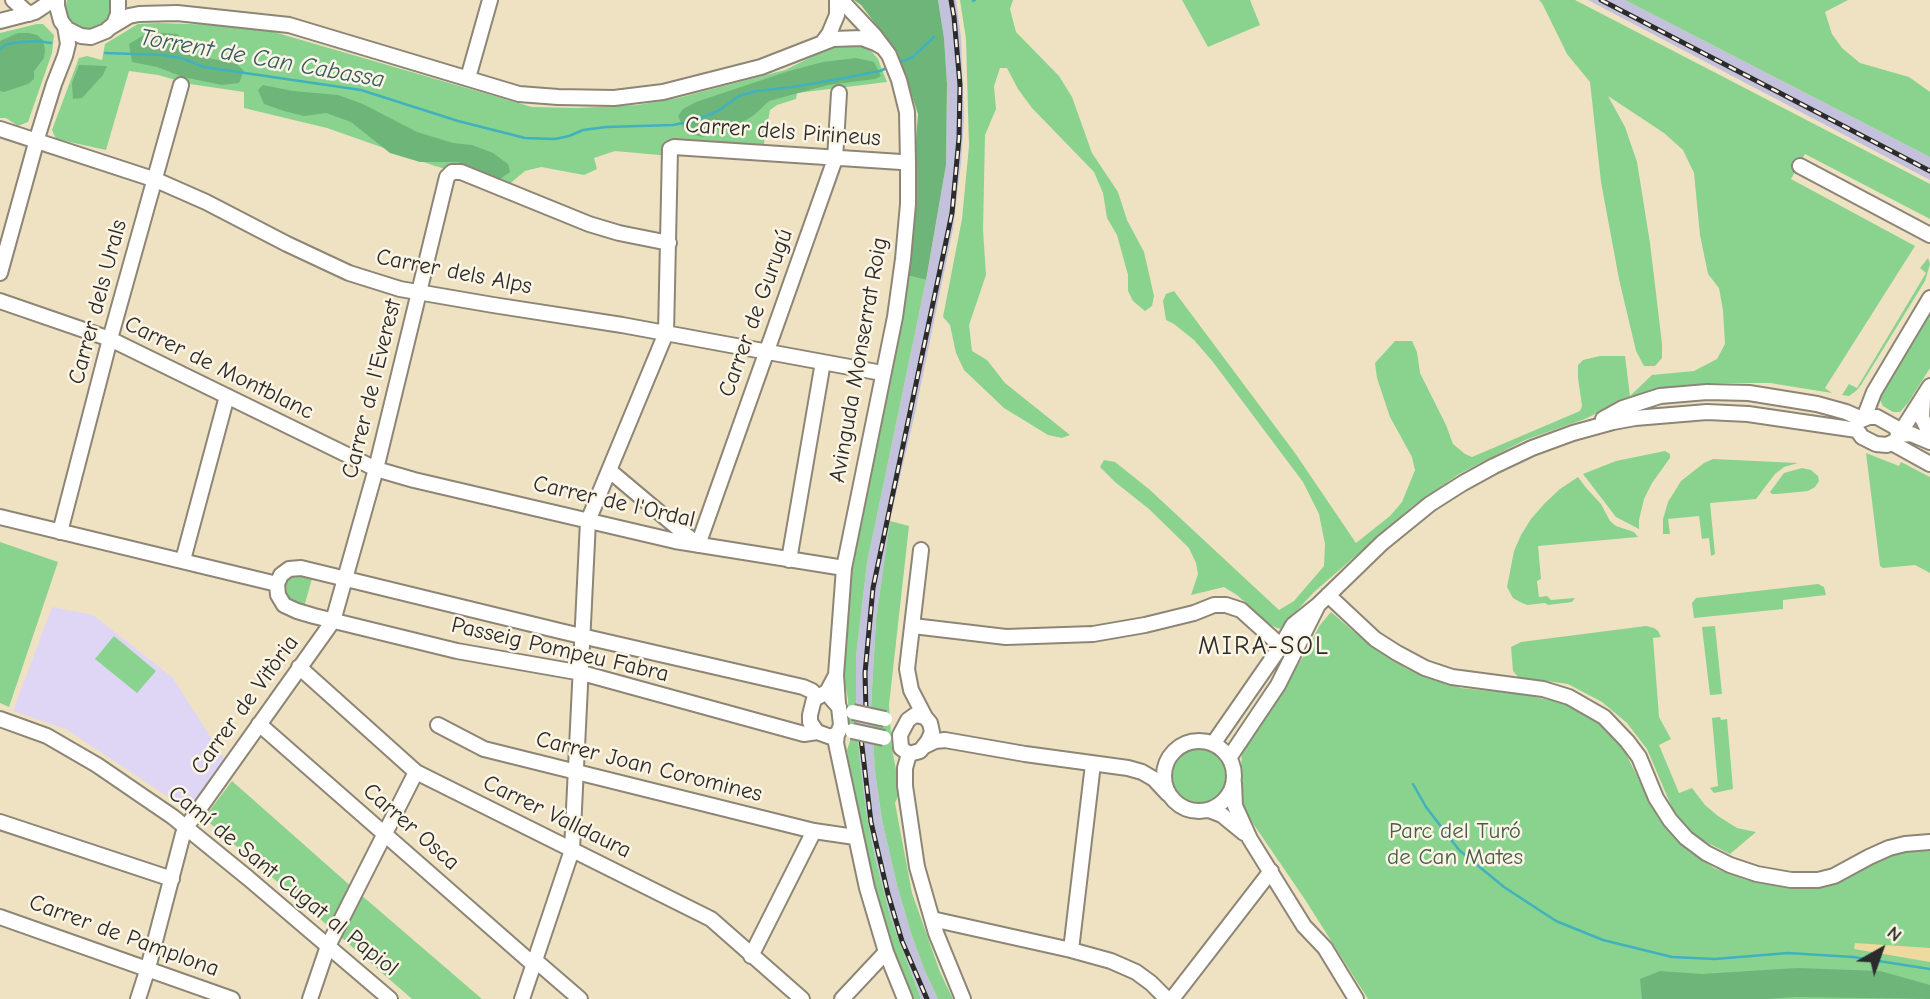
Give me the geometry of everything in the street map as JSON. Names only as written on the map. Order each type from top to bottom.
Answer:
[{"type":"street","points":[[13,0],[32,13]]},
{"type":"street","points":[[0,273],[37,141],[68,44],[55,0],[32,13]]},
{"type":"street","points":[[109,28],[118,14],[120,0],[139,14]]},
{"type":"street","points":[[468,78],[490,0]]},
{"type":"street","points":[[822,43],[830,34],[839,0]]},
{"type":"street","name":"Avinguda Monserrat Roig","points":[[839,0],[874,35],[886,52],[899,80],[907,112],[908,204],[897,306],[844,568],[836,675],[843,708]]},
{"type":"street","points":[[0,21],[32,13],[44,13],[63,23],[74,34],[85,36],[100,34],[129,16],[139,14],[177,13],[289,25],[519,94],[558,97],[614,98],[663,93],[761,67],[833,39],[862,38],[875,43],[886,52]]},
{"type":"street","points":[[65,56],[85,36]]},
{"type":"street","name":"Carrer dels Urals","points":[[60,532],[110,339],[181,85]]},
{"type":"street","name":"Carrer de Gurugú","points":[[698,545],[835,159],[839,93]]},
{"type":"street","name":"Carrer dels Alps","points":[[0,128],[156,180],[349,273],[400,289],[666,333],[882,373]]},
{"type":"street","name":"Carrer dels Pirineus","points":[[669,243],[670,149],[674,147],[901,162]]},
{"type":"street","points":[[1800,166],[1930,235]]},
{"type":"street","name":"Carrer de l'Everest","points":[[347,578],[446,183],[452,172],[461,172],[589,224],[669,243]]},
{"type":"street","points":[[522,999],[572,850],[588,520],[666,333],[669,243]]},
{"type":"street","points":[[1930,298],[1874,392],[1859,434],[1869,442],[1883,445],[1897,437],[1911,434],[1930,442]]},
{"type":"street","name":"Carrer de Montblanc","points":[[0,301],[110,339],[376,469]]},
{"type":"street","points":[[789,559],[823,362]]},
{"type":"street","points":[[1897,437],[1927,391]]},
{"type":"street","points":[[1927,391],[1922,418],[1930,434]]},
{"type":"street","points":[[1573,433],[1623,408],[1646,400],[1660,396],[1707,392],[1749,393],[1817,404],[1846,412],[1861,423]]},
{"type":"street","points":[[183,560],[227,397]]},
{"type":"street","points":[[1213,744],[1293,625],[1382,543],[1430,504],[1463,483],[1532,448],[1573,433],[1635,418],[1707,412],[1861,423],[1871,417],[1882,419],[1895,427],[1897,437],[1930,464]]},
{"type":"street","name":"Carrer de l'Ordal","points":[[376,469],[698,545],[844,568]]},
{"type":"street","points":[[610,471],[698,545]]},
{"type":"street","points":[[0,517],[277,584]]},
{"type":"street","points":[[904,748],[916,754],[930,737],[919,720],[907,669],[921,550]]},
{"type":"street","name":"Passeig Pompeu Fabra","points":[[820,696],[803,687],[347,578],[295,568],[285,572],[277,584],[278,595],[290,609],[333,621],[457,651],[582,673],[804,734],[835,733],[884,738],[904,748]]},
{"type":"street","points":[[333,621],[347,578]]},
{"type":"street","points":[[1229,758],[1278,685],[1323,600]]},
{"type":"street","points":[[1323,600],[1375,639],[1426,668],[1452,677],[1543,689],[1569,697],[1604,718],[1639,757],[1656,797],[1685,838],[1730,865],[1757,874],[1791,880],[1818,880],[1834,876],[1889,848],[1930,842]]},
{"type":"street","points":[[913,626],[1006,637],[1093,634],[1145,625],[1194,613],[1214,605],[1226,605],[1241,610],[1281,646]]},
{"type":"street","name":"Carrer de Vitòria","points":[[138,999],[183,834],[333,621]]},
{"type":"street","name":"Carrer Valldaura","points":[[299,667],[415,772],[711,919],[802,999]]},
{"type":"street","name":"Avinguda Monserrat Roig","points":[[820,696],[831,687],[836,675]]},
{"type":"street","points":[[835,733],[810,722],[812,703],[820,696],[833,699],[843,708],[885,719],[919,720],[950,741]]},
{"type":"street","points":[[843,708],[835,733],[855,837],[886,951],[905,999]]},
{"type":"street","name":"Camí de Sant Cugat al Papiol","points":[[0,719],[47,736],[97,765],[187,827],[390,999]]},
{"type":"street","points":[[919,720],[901,730],[917,867],[936,933],[963,999]]},
{"type":"street","name":"Carrer Osca","points":[[259,724],[385,835],[580,999]]},
{"type":"street","name":"Carrer Joan Coromines","points":[[438,725],[484,749],[814,831],[855,837]]},
{"type":"street","points":[[925,746],[940,740],[950,741],[1128,768],[1154,779],[1183,808],[1199,812],[1209,810],[1225,800],[1234,783]]},
{"type":"street","points":[[1128,768],[1156,763],[1181,746],[1193,742],[1219,747],[1233,766],[1235,806],[1250,839],[1304,926],[1325,948],[1356,999]]},
{"type":"street","points":[[1168,794],[1164,774],[1171,755]]},
{"type":"street","points":[[1071,950],[1093,764]]},
{"type":"street","points":[[310,999],[328,946],[415,772]]},
{"type":"street","points":[[1209,810],[1222,815],[1250,839]]},
{"type":"street","points":[[0,822],[172,879]]},
{"type":"street","points":[[751,956],[814,831]]},
{"type":"street","points":[[178,855],[186,845],[205,842]]},
{"type":"street","points":[[932,919],[1111,961],[1136,972],[1169,999],[1270,870]]},
{"type":"street","name":"Carrer de Pamplona","points":[[0,916],[232,999]]},
{"type":"street","points":[[842,999],[886,951]]},
{"type":"street","points":[[1340,999],[1348,985]]},
{"type":"shaded area","points":[[938,0],[956,0],[961,37],[964,118],[961,163],[953,229],[891,515],[876,620],[871,708],[875,771],[882,820],[911,933],[938,999],[921,999],[891,919],[866,811],[859,753],[856,656],[867,563],[926,280],[946,165],[947,84]]},
{"type":"shaded area","points":[[1588,0],[1625,0],[1930,157],[1930,180]]},
{"type":"shaded area","points":[[52,607],[93,615],[173,678],[225,760],[188,810],[66,729],[13,711]]},
{"type":"green space","points":[[67,0],[110,0],[110,14],[100,27],[84,30],[69,20],[65,10]]},
{"type":"green space","points":[[854,0],[938,0],[947,84],[946,165],[926,280],[906,275],[918,114],[897,52],[861,5]]},
{"type":"green space","points":[[960,0],[1013,0],[1010,9],[1016,32],[1059,76],[1072,97],[1092,153],[1118,192],[1127,220],[1144,252],[1154,296],[1152,306],[1145,311],[1133,301],[1128,291],[1128,275],[1117,235],[1107,218],[1103,193],[1094,172],[1032,108],[1007,68],[1000,68],[994,86],[996,109],[985,135],[983,230],[986,275],[969,325],[972,351],[987,360],[1005,383],[1070,435],[1062,438],[1048,435],[1004,408],[964,370],[956,353],[950,325],[943,317],[962,219],[969,146],[966,39]]},
{"type":"green space","points":[[1182,0],[1250,0],[1260,25],[1208,47]]},
{"type":"green space","points":[[1539,0],[1575,0],[1930,184],[1930,219],[1805,154],[1791,179],[1915,246],[1825,388],[1832,393],[1770,383],[1710,383],[1661,389],[1629,397],[1585,419],[1525,440],[1459,474],[1413,506],[1314,592],[1280,629],[1270,625],[1237,595],[1224,587],[1191,595],[1198,574],[1189,548],[1100,467],[1104,460],[1115,462],[1150,490],[1279,610],[1294,601],[1324,566],[1325,544],[1319,514],[1303,482],[1213,362],[1194,340],[1166,320],[1163,301],[1166,294],[1174,291],[1295,453],[1356,543],[1390,516],[1402,502],[1415,470],[1412,457],[1390,417],[1377,378],[1375,363],[1395,341],[1412,341],[1417,352],[1420,373],[1453,444],[1472,457],[1580,411],[1582,406],[1578,365],[1583,360],[1600,356],[1625,356],[1630,396],[1652,375],[1694,371],[1717,359],[1725,344],[1723,310],[1719,288],[1708,274],[1700,235],[1694,173],[1683,150],[1664,133],[1608,96],[1625,127],[1637,162],[1650,243],[1662,358],[1655,366],[1644,366],[1636,351],[1601,182],[1590,82],[1567,54]]},
{"type":"green space","points":[[1625,0],[1848,0],[1825,12],[1832,34],[1842,48],[1860,63],[1909,77],[1930,92],[1930,157]]},
{"type":"green space","points":[[43,24],[54,35],[52,53],[28,122],[18,126],[6,118],[0,118],[0,33]]},
{"type":"green space","points":[[138,24],[267,30],[532,107],[637,105],[678,98],[785,70],[834,46],[850,43],[863,46],[872,52],[878,59],[887,82],[797,93],[796,99],[770,110],[762,154],[674,147],[670,156],[615,151],[594,158],[597,169],[584,175],[541,167],[525,171],[507,186],[435,166],[327,128],[244,108],[244,92],[129,71],[106,150],[56,139],[52,130],[79,58],[87,56],[102,60],[105,44]]},
{"type":"green space","points":[[149,32],[178,34],[182,46],[190,54],[237,64],[244,71],[239,83],[222,85],[132,62],[129,44]]},
{"type":"green space","points":[[18,33],[37,35],[43,40],[44,58],[34,71],[34,79],[28,84],[0,91],[0,41]]},
{"type":"green space","points":[[856,58],[874,62],[881,76],[828,85],[769,101],[743,122],[715,130],[703,137],[684,129],[678,116],[683,109],[696,102],[789,71],[823,62]]},
{"type":"green space","points":[[79,65],[107,66],[103,75],[82,98],[73,99],[72,83]]},
{"type":"green space","points":[[263,85],[338,95],[363,104],[417,132],[453,143],[472,145],[493,153],[508,164],[510,172],[497,181],[479,177],[473,167],[458,162],[420,162],[390,153],[351,122],[326,113],[304,116],[264,104],[258,90]]},
{"type":"green space","points":[[1928,258],[1930,264],[1925,281],[1861,385],[1849,396],[1842,395],[1849,384],[1857,388],[1926,273],[1920,268]]},
{"type":"green space","points":[[906,275],[926,280],[867,563],[856,656],[856,698],[859,753],[875,858],[891,919],[921,999],[910,999],[894,960],[868,864],[847,750],[850,741],[848,699],[842,668],[844,601]]},
{"type":"green space","points":[[1930,312],[1930,368],[1908,403],[1900,412],[1893,412],[1883,406],[1880,400],[1882,390]]},
{"type":"green space","points":[[1665,451],[1670,454],[1670,458],[1644,499],[1639,529],[1616,517],[1583,474],[1616,461]]},
{"type":"green space","points":[[1866,453],[1899,466],[1901,462],[1930,477],[1930,573],[1915,565],[1880,566]]},
{"type":"green space","points":[[1713,459],[1798,463],[1784,467],[1775,474],[1756,499],[1710,503],[1715,554],[1711,556],[1709,538],[1702,539],[1699,516],[1668,519],[1670,534],[1663,534],[1663,519],[1668,502],[1681,481]]},
{"type":"green space","points":[[1802,468],[1811,470],[1818,476],[1819,481],[1815,487],[1808,491],[1777,494],[1770,492],[1784,473]]},
{"type":"green space","points":[[1578,477],[1601,504],[1610,521],[1634,532],[1638,537],[1538,546],[1541,579],[1537,581],[1539,597],[1547,596],[1551,600],[1575,598],[1572,602],[1548,605],[1527,605],[1520,602],[1513,598],[1507,587],[1514,551],[1521,535],[1545,503]]},
{"type":"green space","points":[[890,521],[909,526],[889,705],[892,749],[899,785],[895,803],[912,893],[940,972],[953,999],[938,999],[911,933],[882,820],[875,771],[871,708],[876,620]]},
{"type":"green space","points":[[0,542],[58,562],[9,707],[0,703]]},
{"type":"green space","points":[[292,574],[313,575],[304,607],[286,601],[282,585]]},
{"type":"green space","points":[[1818,584],[1824,587],[1826,595],[1783,600],[1783,609],[1694,618],[1692,603],[1696,598]]},
{"type":"green space","name":"Parc del Turó de Can Mates","points":[[1331,612],[1359,636],[1407,669],[1461,688],[1520,694],[1564,703],[1595,720],[1623,748],[1658,818],[1680,844],[1714,868],[1746,880],[1791,887],[1824,884],[1858,873],[1870,864],[1897,853],[1930,850],[1930,999],[1368,999],[1239,803],[1242,750],[1303,657],[1320,625]]},
{"type":"green space","points":[[1646,626],[1654,628],[1661,637],[1653,638],[1659,717],[1671,739],[1659,745],[1679,793],[1692,788],[1718,816],[1737,828],[1756,832],[1730,854],[1696,837],[1673,810],[1647,749],[1627,723],[1602,702],[1568,684],[1518,677],[1513,671],[1511,647],[1521,642]]},
{"type":"green space","points":[[1715,626],[1722,694],[1710,695],[1702,627]]},
{"type":"green space","points":[[114,636],[156,671],[137,693],[95,659]]},
{"type":"green space","points":[[1720,717],[1721,720],[1727,719],[1733,789],[1714,793],[1710,788],[1718,786],[1712,718]]},
{"type":"green space","points":[[1199,748],[1210,750],[1219,756],[1225,765],[1225,787],[1219,796],[1210,802],[1199,804],[1188,802],[1179,796],[1173,787],[1171,776],[1173,765],[1179,756],[1188,750]]},
{"type":"green space","points":[[232,781],[482,999],[412,999],[204,818]]},
{"type":"green space","points":[[1797,968],[1880,971],[1930,985],[1930,999],[1642,999],[1640,979],[1660,971],[1702,974]]},
{"type":"sand","points":[[1855,943],[1930,948],[1930,962],[1854,949]]},
{"type":"waterway","points":[[898,63],[913,57],[934,37]]},
{"type":"waterway","name":"Torrent de Can Cabassa","points":[[0,49],[7,44],[21,42],[51,43]]},
{"type":"waterway","name":"Torrent de Can Cabassa","points":[[105,53],[162,55],[181,58],[204,67],[361,90],[458,121],[525,138],[555,139],[583,130],[673,125],[693,121],[718,111],[739,96],[756,91],[839,79],[889,67]]},
{"type":"waterway","points":[[1413,784],[1426,807],[1459,850],[1504,887],[1556,921],[1603,940],[1672,957],[1715,959],[1788,953],[1853,957],[1930,969]]},
{"type":"railway","points":[[866,710],[865,673],[873,588],[952,213],[959,138],[960,85],[951,0]]},
{"type":"railway","points":[[1601,0],[1930,171]]},
{"type":"railway","points":[[861,738],[871,822],[888,894],[902,941],[927,999]]},
{"type":"district","name":"MIRA-SOL","points":[[1264,647]]}]
